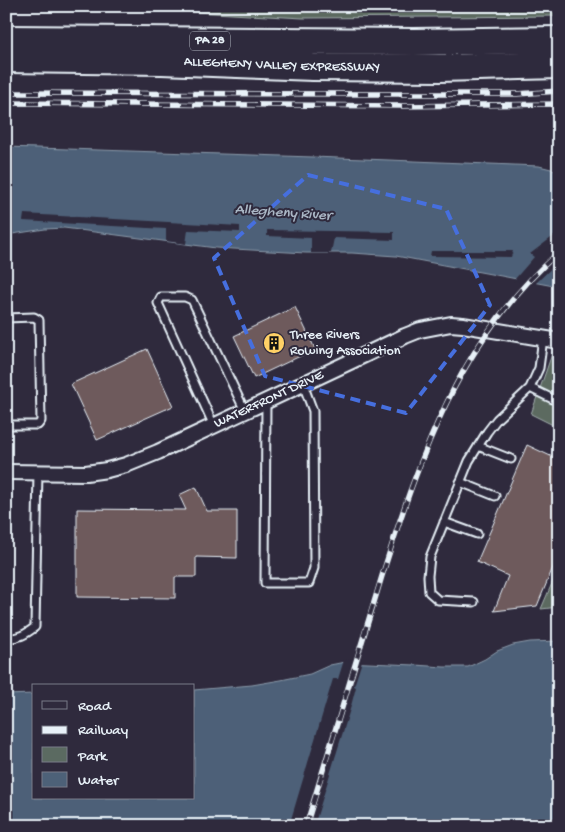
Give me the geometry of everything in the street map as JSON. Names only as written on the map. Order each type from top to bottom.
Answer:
[{"type":"highway","points":[[6,22],[262,31],[414,42]]},
{"type":"highway","name":"ALLEGHENY VALLEY EXPRESSWAY","points":[[6,39],[414,42],[559,40]]},
{"type":"highway","name":"ALLEGHENY VALLEY EXPRESSWAY","points":[[6,59],[162,61],[313,67],[440,68],[559,65]]},
{"type":"highway","points":[[6,73],[273,72],[313,67]]},
{"type":"street","name":"WATERFRONT DRIVE","points":[[6,472],[86,473],[126,465],[266,402],[405,336],[436,326],[462,324],[559,341]]},
{"type":"lane","points":[[214,426],[158,303],[161,297],[185,297],[192,300],[245,411]]},
{"type":"lane","points":[[6,318],[34,317],[39,320],[41,421],[38,425],[6,425]]},
{"type":"lane","points":[[474,602],[438,600],[429,592],[430,557],[469,461],[497,419],[530,388],[539,368],[542,338]]},
{"type":"lane","points":[[266,402],[265,583],[308,583],[314,568],[313,411],[303,384]]},
{"type":"lane","points":[[530,388],[559,402]]},
{"type":"lane","points":[[478,446],[511,459]]},
{"type":"lane","points":[[6,638],[13,639],[25,635],[35,627],[38,472]]},
{"type":"lane","points":[[460,482],[495,496]]},
{"type":"lane","points":[[444,522],[477,534]]},
{"type":"highlighted area","points":[[308,175],[446,209],[490,305],[406,413],[265,376],[214,258]]},
{"type":"green space","points":[[88,6],[559,6],[559,16],[303,18]]},
{"type":"green space","points":[[559,334],[559,428],[531,414]]},
{"type":"green space","points":[[559,567],[559,607],[541,609]]},
{"type":"water","name":"Allegheny River","points":[[6,147],[539,166],[559,171],[559,287],[396,256],[216,248],[64,228],[6,235]]},
{"type":"water","points":[[559,641],[559,826],[6,826],[6,695],[32,694],[32,800],[195,800],[195,690],[252,685],[281,680],[310,674],[330,665],[345,662],[468,667],[497,651],[513,645],[530,642]]},
{"type":"pier","points":[[24,214],[240,226],[240,232],[188,230],[186,244],[166,241],[166,229],[23,221]]},
{"type":"pier","points":[[267,230],[394,232],[394,240],[334,238],[331,253],[311,253],[311,238],[267,236]]},
{"type":"pier","points":[[559,232],[559,261],[535,284],[514,280],[534,257],[530,254]]},
{"type":"pier","points":[[431,251],[513,251],[511,257],[430,256]]},
{"type":"pier","points":[[344,660],[362,661],[354,686],[356,687],[351,706],[314,826],[289,826],[333,679],[338,679]]},
{"type":"building","name":"Three Rivers Rowing Association","points":[[295,307],[315,349],[254,378],[234,336]]},
{"type":"building","points":[[147,349],[173,406],[97,440],[71,384]]},
{"type":"building","points":[[527,445],[559,460],[559,553],[537,606],[494,611],[508,576],[477,562]]},
{"type":"building","points":[[196,487],[207,511],[237,511],[237,558],[196,557],[196,577],[175,577],[175,598],[77,597],[77,509],[186,510],[179,495]]},
{"type":"railway","points":[[6,93],[517,94],[559,91]]},
{"type":"railway","points":[[6,103],[403,106],[559,104]]},
{"type":"railway","points":[[306,826],[396,531],[429,443],[448,401],[470,360],[495,322],[525,286],[559,252]]},
{"type":"place","name":"Three Rivers Rowing Association","points":[[274,343]]}]
